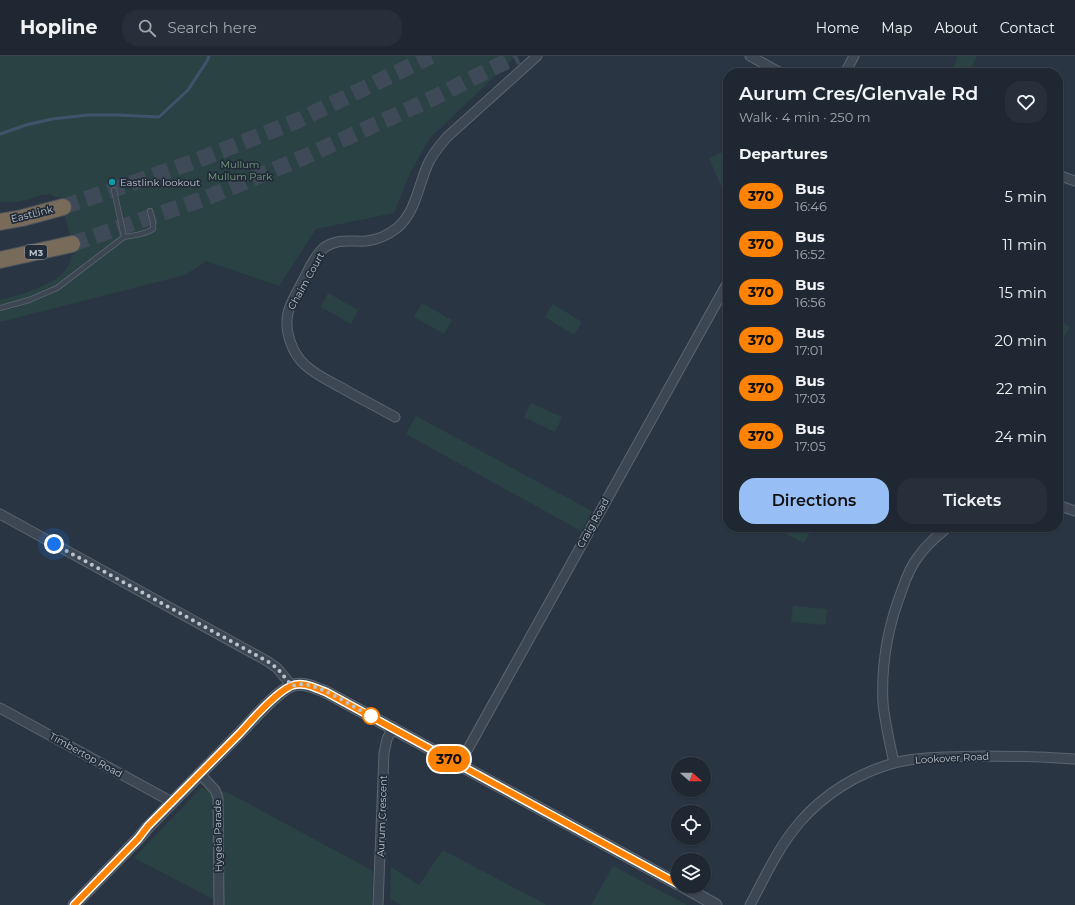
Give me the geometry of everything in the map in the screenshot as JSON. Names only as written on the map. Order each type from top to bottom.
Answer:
[{"type":"highway","name":"EastLink","points":[[0,222],[22,218],[63,207]]},
{"type":"highway","name":"M3","points":[[0,260],[72,244]]},
{"type":"street","name":"Chaim Court","points":[[395,417],[318,375],[304,364],[295,352],[289,337],[287,318],[288,312],[318,254],[326,247],[336,241],[373,240],[386,235],[402,223],[413,207],[428,164],[441,144],[537,56]]},
{"type":"street","points":[[750,56],[772,68]]},
{"type":"street","points":[[850,68],[854,56]]},
{"type":"street","points":[[1063,176],[1075,180]]},
{"type":"street","name":"Craig Road","points":[[459,765],[723,291]]},
{"type":"street","points":[[1063,507],[1075,511]]},
{"type":"street","points":[[0,514],[260,657],[277,668],[292,686]]},
{"type":"street","points":[[894,764],[885,722],[883,703],[886,643],[896,606],[911,568],[926,546],[942,532]]},
{"type":"street","points":[[74,905],[138,839],[148,826],[275,698],[284,690],[297,684],[304,684],[326,692],[671,880]]},
{"type":"street","name":"Timbertop Road","points":[[0,708],[172,802]]},
{"type":"street","name":"Aurum Crescent","points":[[378,905],[384,753],[387,739],[393,728]]},
{"type":"street","name":"Lookover Road","points":[[750,905],[787,840],[800,822],[826,797],[865,774],[894,764],[926,758],[1018,756],[1075,759]]},
{"type":"street","name":"Hygeia Parade","points":[[200,774],[215,790],[218,798],[219,905]]},
{"type":"street","points":[[695,893],[716,905]]},
{"type":"lane","points":[[114,190],[124,237]]},
{"type":"lane","points":[[0,308],[29,300],[57,288],[124,237],[140,235],[152,229],[153,222],[150,211]]},
{"type":"green space","name":"Mullum Mullum Park","points":[[0,56],[516,56],[430,138],[411,171],[394,213],[316,229],[279,286],[206,261],[185,275],[0,322],[0,300],[25,293],[51,282],[64,272],[72,255],[75,254],[60,197],[57,198],[50,194],[17,202],[0,202]]},
{"type":"green space","points":[[958,56],[977,56],[971,68],[953,68]]},
{"type":"green space","points":[[723,152],[723,190],[709,158]]},
{"type":"green space","points":[[328,293],[358,310],[351,324],[321,307]]},
{"type":"green space","points":[[422,303],[452,320],[444,334],[414,317]]},
{"type":"green space","points":[[553,304],[582,322],[574,335],[545,317]]},
{"type":"green space","points":[[1063,323],[1070,327],[1063,339]]},
{"type":"green space","points":[[531,403],[562,417],[555,432],[524,417]]},
{"type":"green space","points":[[416,416],[592,511],[581,531],[406,434]]},
{"type":"green space","points":[[783,532],[810,532],[804,543]]},
{"type":"green space","points":[[793,606],[827,609],[826,625],[791,622]]},
{"type":"green space","points":[[201,788],[227,792],[373,871],[372,905],[218,905],[213,899],[134,858]]},
{"type":"green space","points":[[443,850],[547,905],[401,905],[390,899],[391,867],[419,885]]},
{"type":"green space","points":[[613,866],[687,905],[591,905]]},
{"type":"waterway","points":[[0,134],[26,125],[52,119],[88,115],[159,117],[188,90],[209,56]]},
{"type":"tunnel","points":[[63,207],[193,162],[299,120],[431,56]]},
{"type":"tunnel","points":[[72,244],[206,198],[302,158],[429,100],[517,56]]},
{"type":"bus line","name":"370","points":[[74,905],[143,834],[148,826],[256,716],[284,690],[297,684],[304,684],[326,692],[671,880]]},
{"type":"place","name":"Eastlink lookout","points":[[112,182]]},
{"type":"route","points":[[54,544],[267,661],[277,668],[292,686],[304,684],[326,692],[371,716]]}]
